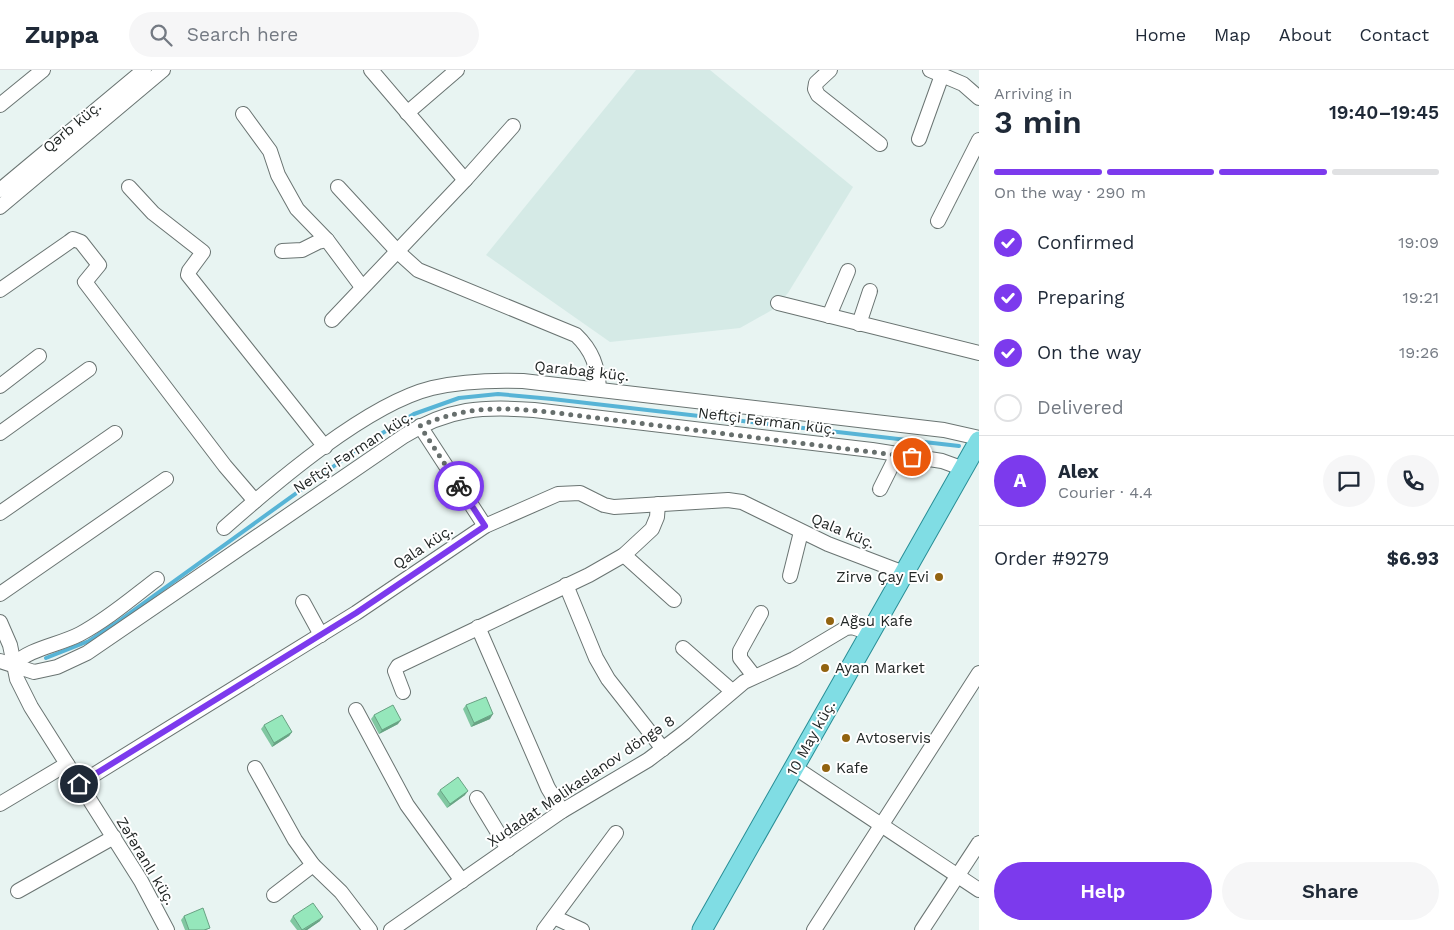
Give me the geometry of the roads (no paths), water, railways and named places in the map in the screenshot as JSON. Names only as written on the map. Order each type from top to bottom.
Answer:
[{"type":"main road","name":"10 May küç.","points":[[702,930],[979,440]]},
{"type":"street","points":[[0,105],[44,70]]},
{"type":"street","name":"Qərb küç.","points":[[0,190],[144,70]]},
{"type":"street","name":"Qərb küç.","points":[[0,207],[163,70]]},
{"type":"street","points":[[371,70],[465,180]]},
{"type":"street","points":[[407,113],[457,70]]},
{"type":"street","points":[[830,70],[816,84],[815,90],[818,95],[880,144]]},
{"type":"street","points":[[919,139],[936,72],[963,84],[978,95]]},
{"type":"street","points":[[243,114],[270,151],[278,175],[297,209],[327,240],[362,287]]},
{"type":"street","points":[[332,320],[398,252],[513,126]]},
{"type":"street","points":[[938,221],[979,140]]},
{"type":"street","points":[[129,187],[158,218],[203,252],[188,275],[325,447]]},
{"type":"street","points":[[338,187],[398,252],[425,274],[576,336],[590,351],[598,377],[599,389]]},
{"type":"street","points":[[0,290],[73,239],[81,242],[99,265],[84,282],[225,466],[255,501]]},
{"type":"street","points":[[282,251],[302,250],[327,240]]},
{"type":"street","points":[[829,316],[848,271]]},
{"type":"street","points":[[859,324],[870,291]]},
{"type":"street","points":[[778,303],[979,353]]},
{"type":"street","points":[[0,386],[40,356]]},
{"type":"street","points":[[0,433],[89,369]]},
{"type":"street","name":"Qarabağ küç.","points":[[224,528],[255,501],[325,447],[389,404],[431,388],[496,380],[599,389],[944,430],[979,440]]},
{"type":"street","name":"Neftçi Fərman küç.","points":[[7,663],[27,671],[43,671],[87,653],[420,426],[458,412],[474,409],[506,408],[897,454],[942,461],[964,469]]},
{"type":"street","points":[[420,426],[485,526]]},
{"type":"street","points":[[0,513],[115,433]]},
{"type":"street","points":[[880,489],[897,454]]},
{"type":"street","points":[[0,594],[166,479]]},
{"type":"street","name":"Qala küç.","points":[[79,784],[322,634],[485,526],[538,501],[558,494],[580,493],[604,505],[728,500],[742,502],[801,532],[904,573]]},
{"type":"street","points":[[403,692],[395,671],[398,666],[624,555],[652,529],[658,504]]},
{"type":"street","points":[[790,576],[801,532]]},
{"type":"street","points":[[624,555],[674,600]]},
{"type":"street","points":[[7,663],[60,644],[98,624],[157,579]]},
{"type":"street","points":[[566,585],[600,665],[663,749]]},
{"type":"street","points":[[303,602],[322,634]]},
{"type":"street","points":[[754,676],[740,658],[740,651],[760,613]]},
{"type":"street","name":"Zəfəranlı küç.","points":[[0,622],[10,645],[7,663],[31,707],[114,837],[167,930]]},
{"type":"street","points":[[478,627],[548,788],[562,811]]},
{"type":"street","name":"Xudadat Məlikaslanov döngə 8","points":[[391,930],[562,811],[635,768],[663,749],[732,691],[754,676],[794,659],[846,628],[852,627],[870,633]]},
{"type":"street","points":[[683,648],[732,691]]},
{"type":"street","points":[[814,930],[979,673]]},
{"type":"street","points":[[356,710],[407,805],[462,881]]},
{"type":"street","points":[[0,804],[67,764]]},
{"type":"street","points":[[794,767],[882,823],[979,890]]},
{"type":"street","points":[[255,768],[295,840],[313,865],[341,892],[370,930]]},
{"type":"street","points":[[477,798],[508,849]]},
{"type":"street","points":[[544,930],[616,833]]},
{"type":"street","points":[[18,891],[114,837]]},
{"type":"street","points":[[922,930],[979,842]]},
{"type":"street","points":[[274,895],[313,865]]},
{"type":"street","points":[[554,917],[582,930]]},
{"type":"waterway","points":[[46,658],[89,641],[116,623],[366,443],[414,414],[459,398],[498,394],[552,399],[959,446]]},
{"type":"place","name":"Zirvə Çay Evi","points":[[939,577]]},
{"type":"place","name":"Ağsu Kafe","points":[[830,621]]},
{"type":"place","name":"Ayan Market","points":[[825,668]]},
{"type":"place","name":"Avtoservis","points":[[846,738]]},
{"type":"place","name":"Kafe","points":[[826,768]]}]
